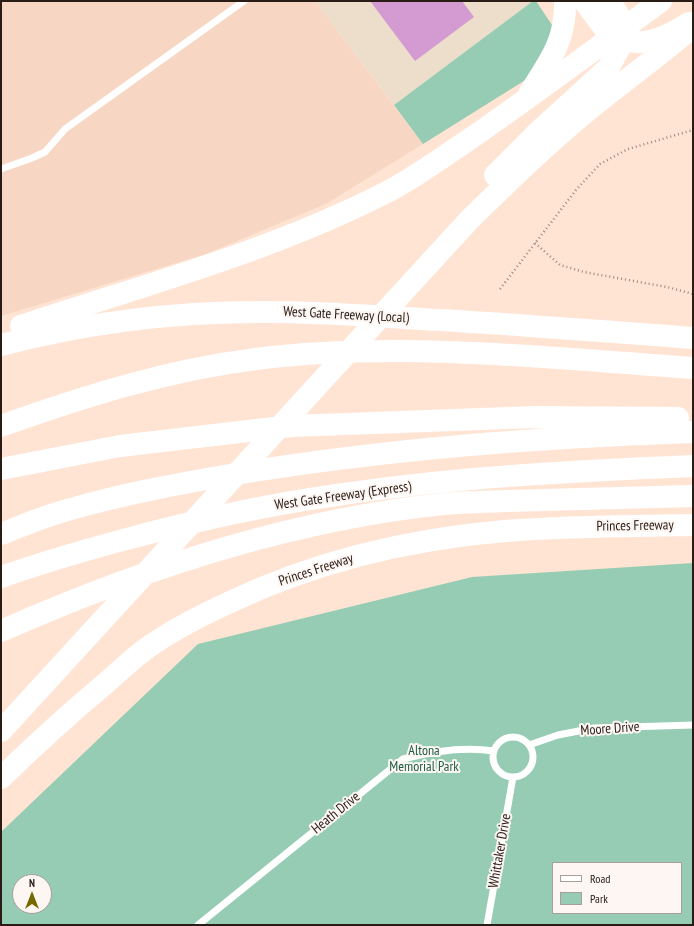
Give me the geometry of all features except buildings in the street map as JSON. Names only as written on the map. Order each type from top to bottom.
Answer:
[{"type":"main road","points":[[522,103],[550,62],[558,47],[564,26],[565,1]]},
{"type":"main road","points":[[584,1],[604,28],[640,42],[653,41],[668,35],[693,20]]},
{"type":"main road","points":[[470,219],[478,201],[496,175],[539,131],[609,67],[618,53],[620,34],[618,14],[609,1]]},
{"type":"main road","points":[[1,333],[209,266],[328,220],[386,192],[417,175],[522,103],[620,34],[661,1]]},
{"type":"main road","points":[[1,731],[23,709],[332,368],[470,219],[550,143],[602,98],[693,27]]},
{"type":"main road","name":"West Gate Freeway (Local)","points":[[1,345],[49,332],[121,321],[196,314],[260,312],[319,313],[476,322],[693,338]]},
{"type":"main road","points":[[1,426],[83,397],[144,380],[191,370],[257,359],[323,353],[398,351],[554,358],[693,368]]},
{"type":"main road","points":[[1,469],[120,446],[290,426],[536,417],[693,418]]},
{"type":"main road","points":[[1,534],[70,509],[187,482],[301,463],[454,446],[594,436],[693,432]]},
{"type":"main road","name":"West Gate Freeway (Express)","points":[[1,577],[82,551],[172,527],[250,510],[337,495],[449,481],[596,470],[693,466]]},
{"type":"main road","points":[[1,631],[99,590],[192,558],[253,540],[332,522],[396,510],[444,504],[493,501],[693,496]]},
{"type":"main road","points":[[493,501],[693,507]]},
{"type":"main road","name":"Princes Freeway","points":[[1,778],[52,729],[148,648],[192,620],[279,581],[352,558],[397,547],[449,539],[512,531],[588,527],[693,525]]},
{"type":"lane","points":[[1,169],[45,152],[65,129],[244,1]]},
{"type":"lane","name":"Moore Drive","points":[[529,745],[558,735],[594,728],[693,725]]},
{"type":"lane","points":[[512,738],[524,741],[529,745],[533,757],[529,770],[519,776],[513,777],[501,773],[497,769],[493,757],[494,751],[501,742],[512,738]]},
{"type":"lane","name":"Heath Drive","points":[[198,925],[403,759],[428,753],[461,748],[494,751]]},
{"type":"lane","name":"Whittaker Drive","points":[[488,925],[513,777]]},
{"type":"path","points":[[500,289],[576,190],[600,164],[628,149],[693,130]]},
{"type":"path","points":[[535,243],[560,265],[584,272],[667,287],[693,294]]},
{"type":"shaded area","points":[[1,1],[315,1],[423,144],[326,204],[206,254],[1,316]]},
{"type":"shaded area","points":[[315,1],[533,1],[394,105]]},
{"type":"green space","points":[[533,1],[536,1],[556,31],[527,79],[423,144],[394,105]]},
{"type":"green space","name":"Altona Memorial Park","points":[[693,563],[693,925],[1,925],[1,832],[198,644],[472,577]]}]
